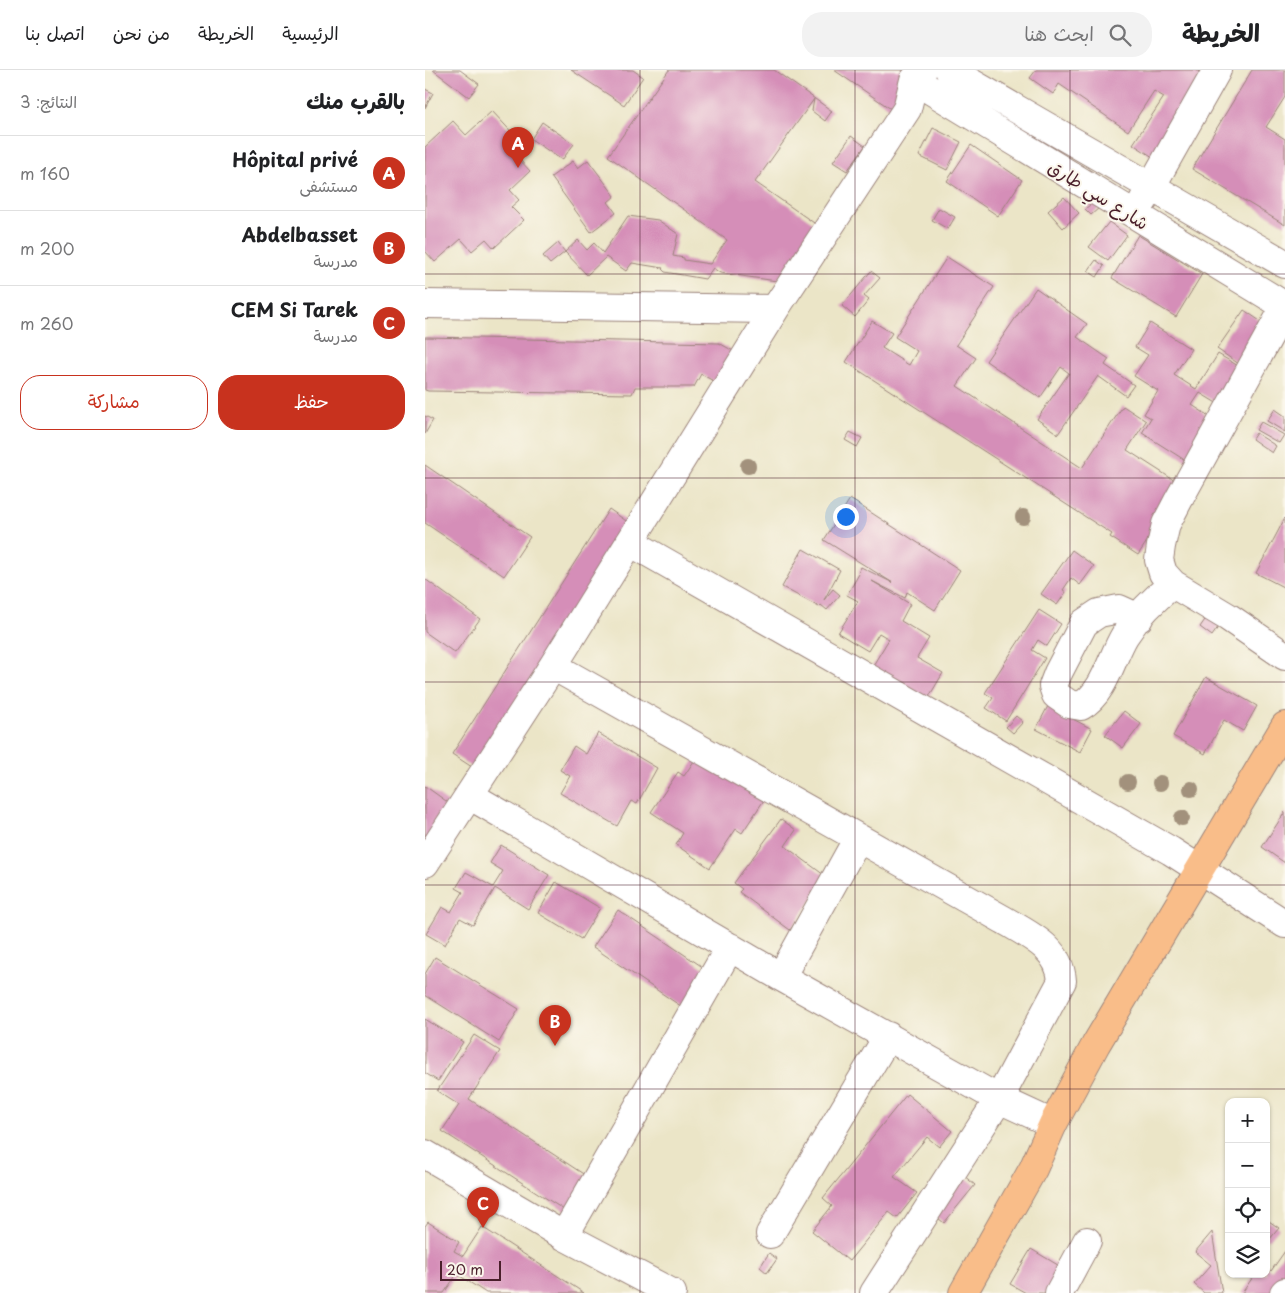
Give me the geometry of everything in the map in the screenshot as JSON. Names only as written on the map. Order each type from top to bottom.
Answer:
[{"type":"main road","points":[[963,1293],[1033,1169],[1053,1124],[1095,1044],[1285,726]]},
{"type":"street","points":[[1135,215],[1217,70]]},
{"type":"street","points":[[907,109],[947,100],[965,74]]},
{"type":"street","name":"شارع سي طارق","points":[[965,74],[1285,264]]},
{"type":"street","points":[[425,863],[553,666],[775,309],[907,109],[919,75]]},
{"type":"street","name":"شارع سي طارق","points":[[919,75],[947,100],[1285,307]]},
{"type":"street","points":[[425,304],[775,309]]},
{"type":"street","points":[[1285,307],[1166,524],[1159,560],[1163,574],[1173,584],[1228,617],[1285,656]]},
{"type":"street","points":[[630,542],[1171,851],[1199,871],[1285,924]]},
{"type":"street","points":[[1139,618],[1153,600],[1173,584]]},
{"type":"street","points":[[553,666],[1011,925],[1040,942],[1056,957],[1062,981],[999,1099],[874,1293]]},
{"type":"street","points":[[469,795],[781,977],[999,1099],[1053,1124]]},
{"type":"street","points":[[781,977],[857,838]]},
{"type":"street","points":[[564,1236],[730,947]]},
{"type":"street","points":[[770,1234],[888,1036]]},
{"type":"street","points":[[425,1154],[564,1236],[672,1293]]},
{"type":"street","points":[[1059,1293],[1087,1241]]},
{"type":"building","points":[[433,70],[460,70],[479,84],[469,97]]},
{"type":"building","points":[[571,70],[633,70],[643,77],[624,105]]},
{"type":"building","points":[[669,70],[774,70],[832,111],[825,121],[812,111],[814,99],[755,182],[817,225],[777,281],[720,273],[713,268],[705,279],[665,272],[663,268],[632,263],[626,271],[606,257],[587,275],[565,252],[578,240],[587,250],[594,243],[603,253],[628,216],[658,220],[678,234],[673,256],[684,258],[684,260],[710,264],[727,240],[608,156]]},
{"type":"building","points":[[834,70],[907,70],[914,75],[891,109]]},
{"type":"building","points":[[1036,70],[1196,70],[1218,85],[1165,165],[1133,144],[1164,97],[1154,91],[1128,131],[1059,84],[1053,94],[1030,78]]},
{"type":"building","points":[[1252,70],[1285,70],[1285,97],[1266,127],[1285,139],[1285,225],[1192,169]]},
{"type":"building","points":[[425,89],[433,93],[425,108]]},
{"type":"building","points":[[492,111],[517,138],[508,147],[530,171],[510,190],[519,200],[511,207],[524,220],[494,248],[486,239],[472,251],[461,239],[435,262],[425,251],[425,147],[453,121],[466,135]]},
{"type":"building","points":[[542,122],[574,144],[562,160],[531,139]]},
{"type":"building","points":[[933,128],[961,142],[947,170],[919,156]]},
{"type":"building","points":[[851,136],[865,146],[847,171],[833,162]]},
{"type":"building","points":[[971,145],[1022,180],[998,216],[947,181]]},
{"type":"building","points":[[588,160],[615,196],[608,202],[616,213],[591,232],[551,177],[573,161],[578,168]]},
{"type":"building","points":[[1101,196],[1106,202],[1091,215],[1085,209]]},
{"type":"building","points":[[1064,197],[1079,213],[1063,228],[1048,211]]},
{"type":"building","points":[[939,208],[955,217],[948,229],[932,220]]},
{"type":"building","points":[[1109,222],[1127,235],[1108,261],[1089,247]]},
{"type":"building","points":[[1138,235],[1202,274],[1176,317],[1112,278]]},
{"type":"building","points":[[558,243],[565,252],[550,264],[543,256]]},
{"type":"building","points":[[947,257],[994,287],[956,345],[976,358],[957,386],[1082,468],[1123,406],[1146,421],[1127,450],[1183,486],[1138,555],[1110,537],[1112,534],[846,362],[872,321],[892,333],[882,348],[909,365],[917,351],[895,337]]},
{"type":"building","points":[[1096,260],[1104,266],[1097,277],[1088,271]]},
{"type":"building","points":[[871,271],[880,278],[864,296],[869,300],[855,317],[842,306]]},
{"type":"building","points":[[1036,288],[1087,324],[1077,337],[1109,359],[1105,365],[1134,385],[1126,396],[1098,376],[1058,434],[1037,419],[1069,373],[1061,367],[1040,398],[986,361]]},
{"type":"building","points":[[1244,310],[1266,325],[1239,364],[1217,349]]},
{"type":"building","points":[[1150,323],[1191,349],[1174,375],[1196,389],[1218,354],[1240,367],[1218,404],[1200,393],[1192,405],[1218,422],[1191,464],[1142,433],[1151,418],[1144,414],[1158,391],[1134,376],[1148,355],[1135,347]]},
{"type":"building","points":[[425,337],[719,343],[737,353],[717,383],[701,374],[694,387],[635,387],[632,394],[428,391],[425,390]]},
{"type":"building","points":[[1275,409],[1285,416],[1285,432],[1267,421]]},
{"type":"building","points":[[425,416],[433,420],[425,434]]},
{"type":"building","points":[[1261,422],[1284,435],[1279,443],[1256,430]]},
{"type":"building","points":[[850,432],[862,438],[857,447],[845,440]]},
{"type":"building","points":[[1256,433],[1276,446],[1272,453],[1252,439]]},
{"type":"building","points":[[425,465],[530,537],[504,576],[425,523]]},
{"type":"building","points":[[850,499],[960,570],[935,610],[907,592],[905,598],[872,581],[910,604],[901,621],[929,638],[917,658],[943,673],[927,700],[872,667],[889,639],[879,633],[868,651],[838,633],[858,601],[847,595],[861,567],[893,583],[824,540]]},
{"type":"building","points":[[609,509],[632,525],[475,769],[452,754]]},
{"type":"building","points":[[1285,518],[1285,588],[1256,573]]},
{"type":"building","points":[[803,549],[840,570],[824,600],[833,589],[840,595],[827,610],[821,605],[819,607],[782,587]]},
{"type":"building","points":[[1072,550],[1094,566],[1080,585],[1071,578],[1063,590],[1066,592],[1057,605],[1041,594]]},
{"type":"building","points":[[425,579],[480,619],[455,653],[425,632]]},
{"type":"building","points":[[1039,610],[1061,624],[1047,646],[1038,640],[1032,650],[1045,658],[1006,721],[986,708],[993,698],[985,693]]},
{"type":"building","points":[[1209,614],[1221,623],[1212,636],[1200,627]]},
{"type":"building","points":[[1206,677],[1257,706],[1243,731],[1224,720],[1205,754],[1173,736]]},
{"type":"building","points":[[1048,706],[1092,729],[1080,752],[1036,729]]},
{"type":"building","points":[[1124,711],[1141,724],[1123,748],[1105,735]]},
{"type":"building","points":[[1016,716],[1023,722],[1013,733],[1006,727]]},
{"type":"building","points":[[598,733],[657,768],[637,804],[631,801],[617,826],[560,793],[570,776],[560,770],[574,746],[586,754]]},
{"type":"building","points":[[700,752],[766,797],[742,833],[736,829],[710,868],[676,845],[683,833],[651,812],[678,772],[684,776]]},
{"type":"building","points":[[425,786],[453,806],[425,847]]},
{"type":"building","points":[[1285,812],[1285,863],[1262,847]]},
{"type":"building","points":[[781,819],[796,830],[785,846],[828,878],[790,930],[739,892],[742,889],[734,883]]},
{"type":"building","points":[[501,845],[549,875],[528,909],[495,888],[473,925],[460,918],[445,945],[426,934],[442,907],[451,912],[463,892],[456,888],[466,872],[493,887],[503,871],[490,863]]},
{"type":"building","points":[[556,882],[600,908],[581,939],[538,913]]},
{"type":"building","points":[[618,910],[722,980],[697,1017],[593,947]]},
{"type":"building","points":[[435,957],[519,1009],[499,1042],[425,995],[425,974]]},
{"type":"building","points":[[425,1019],[463,1042],[438,1081],[425,1073]]},
{"type":"building","points":[[474,1035],[500,1051],[469,1099],[594,1181],[572,1215],[442,1131],[459,1105],[437,1091]]},
{"type":"building","points":[[907,1094],[952,1131],[939,1147],[927,1137],[894,1177],[917,1193],[897,1218],[889,1212],[849,1261],[812,1231],[832,1206],[823,1198]]},
{"type":"building","points":[[963,1175],[975,1185],[944,1223],[932,1213]]},
{"type":"building","points":[[428,1222],[459,1242],[454,1251],[463,1256],[482,1227],[584,1293],[486,1293],[457,1274],[444,1293],[425,1293],[425,1226]]},
{"type":"building","points":[[1270,1222],[1279,1228],[1270,1239]]},
{"type":"building","points":[[1212,1232],[1222,1293],[1204,1293],[1194,1284],[1211,1265],[1195,1252]]},
{"type":"building","points":[[1031,1249],[1078,1277],[1068,1293],[1026,1293],[1010,1284]]},
{"type":"building","points":[[1285,1251],[1285,1293],[1242,1293],[1252,1278],[1270,1278],[1271,1271]]},
{"type":"building","points":[[769,1253],[777,1259],[767,1273],[760,1267]]},
{"type":"place","name":"Hôpital privé","points":[[518,168]]},
{"type":"place","name":"Abdelbasset","points":[[555,1046]]},
{"type":"place","name":"CEM Si Tarek","points":[[483,1228]]}]
